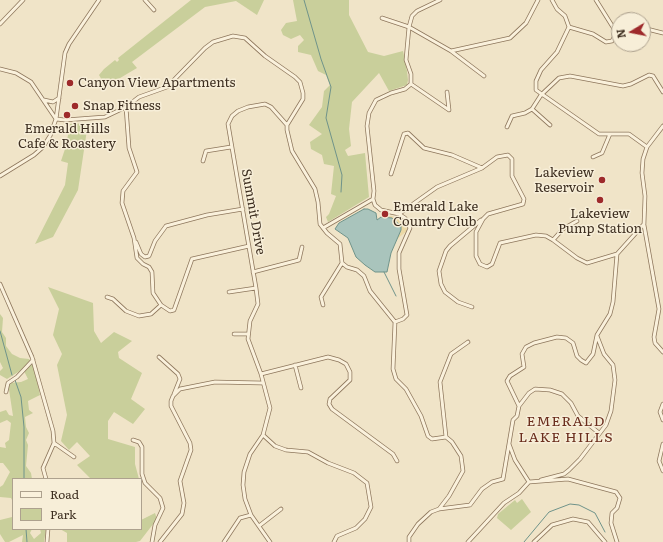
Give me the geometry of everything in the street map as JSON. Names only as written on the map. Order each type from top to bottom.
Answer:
[{"type":"street","points":[[0,24],[23,0]]},
{"type":"street","points":[[0,176],[43,147],[50,136],[56,119],[63,64],[69,44],[99,0]]},
{"type":"street","points":[[145,0],[154,10]]},
{"type":"street","points":[[411,84],[411,74],[406,60],[408,27],[412,16],[417,11],[440,0]]},
{"type":"street","points":[[452,52],[503,41],[510,38],[526,23],[538,0]]},
{"type":"street","points":[[552,0],[570,27],[593,34],[606,42],[611,41]]},
{"type":"street","points":[[596,0],[611,21]]},
{"type":"street","points":[[382,18],[408,27],[452,52],[484,76]]},
{"type":"street","points":[[570,27],[557,52],[541,70],[536,81],[536,90],[541,95],[558,104],[599,134],[629,134],[647,147]]},
{"type":"street","points":[[651,30],[663,32]]},
{"type":"street","points":[[56,119],[65,120],[105,117],[126,107],[139,97],[168,87],[205,48],[213,42],[223,38],[237,36],[250,41],[265,56],[295,76],[300,82],[303,99],[287,125],[292,151],[315,189],[318,202],[319,222],[323,228],[340,244],[342,263],[321,297],[322,305]]},
{"type":"street","points":[[0,69],[16,73],[31,82],[56,119]]},
{"type":"street","points":[[507,126],[512,116],[525,113],[532,109],[541,95],[558,78],[570,76],[623,86],[631,84],[649,75],[652,76],[663,92]]},
{"type":"street","points":[[411,84],[449,110],[447,92]]},
{"type":"street","points":[[395,322],[403,319],[407,315],[399,269],[399,253],[410,228],[405,218],[399,214],[381,210],[375,204],[373,199],[374,191],[367,126],[369,113],[376,100],[391,92],[405,89],[411,84]]},
{"type":"street","points":[[44,100],[53,102],[59,98]]},
{"type":"street","name":"Summit Drive","points":[[270,542],[251,514],[245,499],[243,485],[244,472],[250,454],[263,435],[268,423],[270,408],[262,383],[261,374],[249,345],[248,334],[250,322],[257,307],[256,288],[228,124],[232,116],[238,111],[248,107],[265,104],[271,106],[287,125]]},
{"type":"street","points":[[126,107],[129,148],[137,172],[123,191],[122,203],[141,254],[145,257],[149,256],[155,241],[166,226],[207,215],[243,209]]},
{"type":"street","points":[[532,109],[550,125]]},
{"type":"street","points":[[663,126],[647,147],[642,166],[645,196],[644,224],[659,309],[654,336],[655,343],[663,352]]},
{"type":"street","points":[[391,174],[404,134],[408,133],[424,148],[452,155],[482,168]]},
{"type":"street","points":[[593,158],[602,153],[610,134]]},
{"type":"street","points":[[203,162],[206,151],[232,147]]},
{"type":"street","points":[[399,214],[437,187],[482,168],[496,157],[508,155],[512,159],[512,176],[524,199],[523,204],[488,214],[450,246],[446,251],[439,271],[441,284],[445,292],[458,302],[472,307]]},
{"type":"street","points":[[323,228],[373,199]]},
{"type":"street","points":[[483,219],[476,232],[476,256],[480,264],[487,267],[492,264],[500,243],[536,235],[546,236],[577,258],[587,263],[617,254],[644,224]]},
{"type":"street","points":[[553,240],[563,229],[577,221]]},
{"type":"street","points":[[134,238],[137,258],[149,267],[152,272],[153,293],[161,305],[170,312],[174,310],[192,258],[249,246]]},
{"type":"street","points":[[253,272],[299,260],[302,247]]},
{"type":"street","points":[[519,406],[507,381],[510,376],[524,367],[522,354],[526,347],[534,343],[557,337],[566,338],[573,343],[576,356],[586,363],[593,354],[597,335],[612,308],[617,254]]},
{"type":"street","points":[[342,263],[347,268],[357,270],[364,276],[370,291],[395,322],[393,369],[396,379],[406,389],[421,416],[428,436],[432,439],[446,436]]},
{"type":"street","points":[[0,284],[33,360],[50,417],[54,443],[44,468],[46,478]]},
{"type":"street","points":[[229,292],[256,288]]},
{"type":"street","points":[[107,297],[113,299],[126,311],[139,316],[150,314],[161,305]]},
{"type":"street","points":[[234,334],[248,334]]},
{"type":"street","points":[[539,481],[543,478],[564,474],[569,470],[580,459],[606,425],[611,412],[615,380],[613,365],[604,354],[597,335]]},
{"type":"street","points":[[439,509],[449,496],[463,471],[461,456],[446,436],[440,382],[451,354],[468,342]]},
{"type":"street","points":[[159,357],[178,374],[180,379],[174,396]]},
{"type":"street","points":[[261,374],[328,357],[346,364],[350,372],[350,380],[330,399],[329,404],[337,413],[393,454],[397,461]]},
{"type":"street","points":[[6,392],[8,383],[33,360]]},
{"type":"street","points":[[295,366],[301,388]]},
{"type":"street","points":[[160,542],[182,514],[184,503],[180,481],[190,450],[190,442],[171,406],[171,401],[174,396],[180,389],[215,382],[262,383]]},
{"type":"street","points":[[409,542],[409,537],[418,524],[431,512],[439,509],[470,505],[482,489],[492,482],[503,479],[508,442],[513,420],[517,416],[519,406],[529,393],[535,389],[550,390],[562,394],[571,402],[578,416],[599,433]]},
{"type":"street","points":[[663,404],[660,412],[663,420]]},
{"type":"street","points":[[263,435],[275,446],[286,450],[308,452],[328,463],[354,473],[367,483],[371,507],[365,519],[356,528],[337,536],[334,542]]},
{"type":"street","points":[[133,440],[139,442],[142,446],[142,474],[145,483],[160,498],[163,508],[155,525],[152,542]]},
{"type":"street","points":[[508,442],[515,460],[529,482]]},
{"type":"street","points":[[54,443],[74,457]]},
{"type":"street","points":[[663,444],[659,461],[663,471]]},
{"type":"street","points":[[468,542],[504,503],[519,493],[529,482],[568,479],[616,492],[620,498],[617,508],[612,513],[611,523],[617,542]]},
{"type":"street","points":[[259,526],[281,509]]},
{"type":"street","points":[[224,542],[240,518],[251,514]]},
{"type":"street","points":[[534,542],[552,525],[573,519],[588,522],[605,542]]},
{"type":"street","points":[[47,542],[48,530]]},
{"type":"green space","points":[[191,0],[264,0],[257,15],[236,1],[205,7],[132,62],[137,68],[110,84],[103,82],[99,75],[104,69],[115,60],[117,62],[119,60],[118,58]]},
{"type":"green space","points":[[293,0],[349,0],[349,15],[368,52],[384,56],[403,51],[407,71],[407,85],[389,91],[379,73],[352,102],[349,129],[351,146],[345,150],[348,156],[365,153],[369,197],[328,222],[326,217],[329,214],[336,196],[331,194],[334,166],[324,164],[322,155],[311,149],[310,142],[322,134],[309,125],[322,107],[324,91],[330,85],[326,75],[318,71],[311,55],[298,52],[298,46],[304,40],[300,35],[291,39],[283,35],[281,30],[286,23],[297,21]]},
{"type":"green space","points":[[88,123],[78,190],[53,237],[35,244],[65,185],[68,163],[61,161],[66,146],[70,124]]},
{"type":"green space","points":[[48,287],[93,303],[94,331],[101,343],[114,332],[132,341],[118,352],[119,358],[142,373],[131,399],[145,409],[133,424],[114,412],[108,421],[108,439],[135,447],[135,464],[139,478],[90,478],[77,465],[90,456],[77,442],[69,450],[61,441],[67,415],[57,365],[62,354],[53,335],[59,309]]},
{"type":"green space","points":[[0,314],[3,318],[2,332],[6,338],[6,346],[12,354],[20,358],[29,359],[34,365],[40,395],[28,401],[29,410],[33,413],[25,417],[26,427],[29,433],[26,440],[28,445],[26,466],[31,473],[32,478],[12,478],[12,500],[11,498],[0,497],[0,487],[3,485],[10,472],[3,463],[0,463],[0,447],[6,448],[5,443],[9,440],[11,423],[7,420],[0,423],[0,412],[6,410],[9,415],[13,416],[8,383],[21,382],[28,379],[23,369],[7,379],[0,375],[0,371],[3,368],[0,362]]},
{"type":"green space","points":[[522,499],[531,512],[511,530],[497,518],[498,514],[515,500],[517,503]]},
{"type":"green space","points":[[155,513],[157,519],[140,541],[136,542],[67,542],[67,533],[62,530],[142,530],[142,520]]},
{"type":"green space","points":[[12,517],[12,530],[32,530],[30,533],[34,539],[41,533],[40,530],[46,530],[44,542],[22,542],[23,535],[9,542],[5,542],[0,534],[0,520]]},
{"type":"sand","points":[[391,216],[402,219],[406,224],[407,231],[397,239],[401,230],[397,221],[380,217]]},
{"type":"water","points":[[364,209],[368,209],[376,213],[377,220],[381,217],[392,218],[401,226],[401,230],[391,253],[387,272],[375,272],[365,265],[356,257],[348,238],[335,229],[339,223]]},
{"type":"waterway","points":[[304,0],[321,59],[331,87],[326,118],[342,175],[341,192]]},
{"type":"waterway","points":[[384,272],[396,296]]},
{"type":"waterway","points":[[0,331],[12,375]]},
{"type":"waterway","points":[[15,380],[21,397],[24,427],[24,478]]},
{"type":"waterway","points":[[524,542],[549,512],[570,504],[579,505],[595,513],[605,532]]},
{"type":"waterway","points":[[26,530],[27,542]]},
{"type":"place","name":"Canyon View Apartments","points":[[70,83]]},
{"type":"place","name":"Snap Fitness","points":[[75,106]]},
{"type":"place","name":"Emerald Hills Cafe & Roastery","points":[[67,115]]},
{"type":"place","name":"Lakeview Reservoir","points":[[602,180]]},
{"type":"place","name":"Lakeview Pump Station","points":[[600,200]]},
{"type":"place","name":"Emerald Lake Country Club","points":[[385,214]]},
{"type":"district","name":"EMERALD LAKE HILLS","points":[[566,430]]}]
